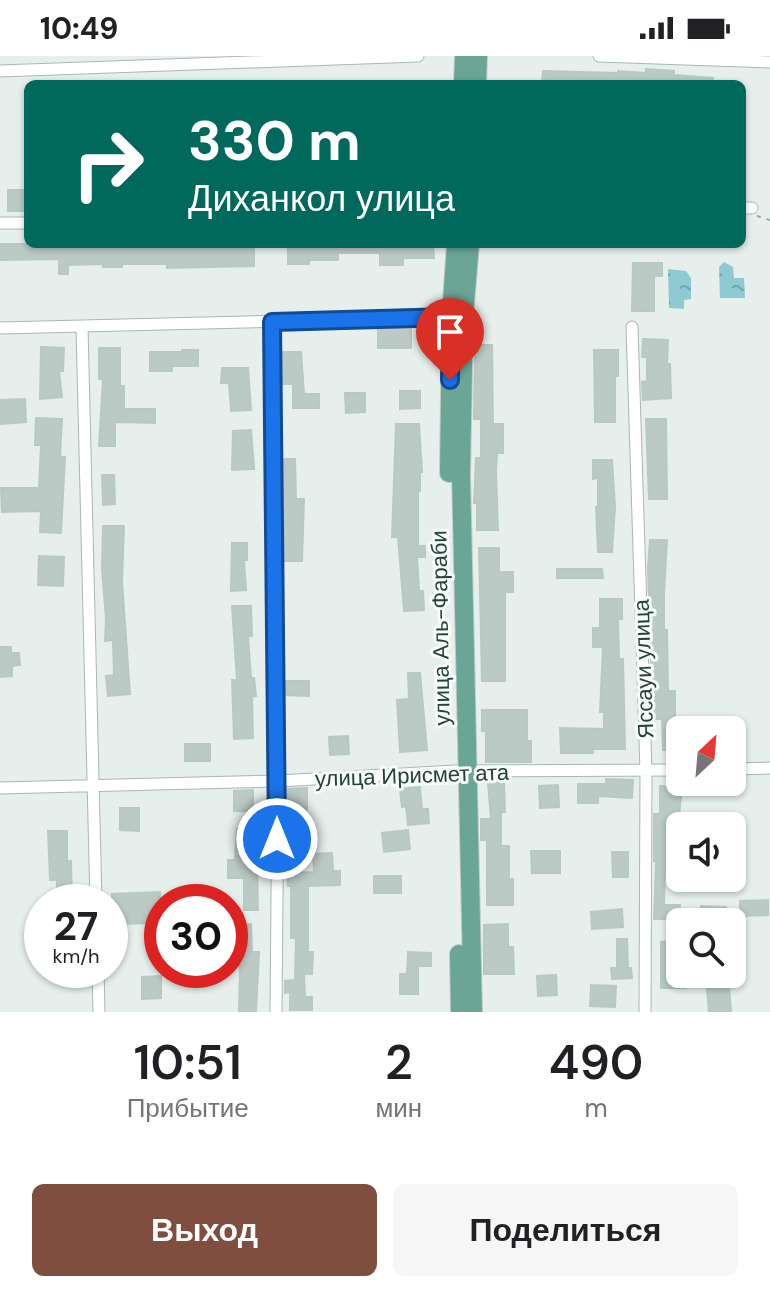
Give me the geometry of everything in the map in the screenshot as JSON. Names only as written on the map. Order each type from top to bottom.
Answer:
[{"type":"main road","points":[[463,80],[464,56]]},
{"type":"main road","points":[[477,80],[478,56]]},
{"type":"main road","name":"улица Аль-Фараби","points":[[456,248],[451,317],[449,474],[473,1012]]},
{"type":"main road","name":"улица Аль-Фараби","points":[[460,1012],[461,474],[464,316],[470,248]]},
{"type":"street","points":[[0,71],[418,56]]},
{"type":"street","points":[[599,56],[770,62]]},
{"type":"street","points":[[0,223],[24,223]]},
{"type":"street","points":[[0,328],[451,317]]},
{"type":"street","points":[[272,322],[278,781],[276,1012]]},
{"type":"street","points":[[82,327],[96,884]]},
{"type":"street","name":"Яссауи улица","points":[[632,327],[646,771],[645,1012]]},
{"type":"street","points":[[746,769],[770,768]]},
{"type":"street","name":"улица Ирисмет ата","points":[[0,788],[278,781],[461,771],[666,770]]},
{"type":"street","points":[[98,988],[99,1012]]},
{"type":"water","points":[[724,262],[733,267],[734,278],[744,278],[745,298],[720,298],[719,267]]},
{"type":"water","points":[[668,269],[686,271],[691,278],[691,299],[684,300],[684,309],[669,308]]},
{"type":"building","points":[[646,69],[674,71],[674,75],[713,80],[542,80],[543,71],[646,73]]},
{"type":"building","points":[[8,190],[24,190],[24,211],[8,211]]},
{"type":"building","points":[[0,244],[24,244],[24,248],[254,248],[254,266],[167,268],[167,264],[122,264],[122,267],[68,265],[68,274],[59,274],[59,259],[0,260]]},
{"type":"building","points":[[288,248],[433,248],[434,258],[403,258],[403,265],[380,265],[380,253],[338,253],[338,260],[288,264]]},
{"type":"building","points":[[633,263],[662,263],[662,276],[654,276],[654,311],[632,311]]},
{"type":"building","points":[[411,326],[411,348],[378,348],[378,327]]},
{"type":"building","points":[[643,339],[668,340],[671,398],[643,400],[642,382],[647,381],[647,357],[642,357]]},
{"type":"building","points":[[475,345],[492,345],[493,424],[503,424],[503,453],[497,453],[496,473],[498,530],[477,530],[477,503],[474,503],[476,458],[481,458],[481,419],[474,419]]},
{"type":"building","points":[[41,347],[64,348],[63,371],[59,371],[62,397],[40,399]]},
{"type":"building","points":[[99,348],[120,348],[120,386],[124,386],[124,409],[155,409],[155,423],[115,422],[115,446],[99,446],[103,379],[99,379]]},
{"type":"building","points":[[198,350],[198,366],[172,366],[172,371],[150,371],[150,352]]},
{"type":"building","points":[[594,350],[618,350],[615,422],[595,422]]},
{"type":"building","points":[[281,352],[301,352],[304,394],[319,394],[319,408],[293,408],[293,384],[283,384]]},
{"type":"building","points":[[222,368],[248,368],[251,410],[231,411],[229,383],[221,383]]},
{"type":"building","points":[[400,391],[420,391],[420,408],[400,409]]},
{"type":"building","points":[[345,393],[365,393],[365,412],[346,413]]},
{"type":"building","points":[[25,399],[26,422],[0,424],[0,400]]},
{"type":"building","points":[[36,418],[62,419],[60,457],[65,457],[61,533],[40,532],[41,511],[2,512],[1,488],[39,488],[41,445],[35,445]]},
{"type":"building","points":[[646,419],[666,419],[667,499],[649,499]]},
{"type":"building","points":[[396,424],[419,424],[422,472],[418,491],[418,546],[425,546],[425,557],[417,557],[419,591],[423,591],[424,610],[404,611],[398,537],[392,537]]},
{"type":"building","points":[[251,430],[254,469],[232,470],[233,431]]},
{"type":"building","points":[[282,459],[295,459],[296,499],[304,499],[302,561],[284,561]]},
{"type":"building","points":[[593,460],[612,460],[615,507],[612,552],[598,552],[598,478],[593,479]]},
{"type":"building","points":[[102,475],[114,475],[115,504],[103,505]]},
{"type":"building","points":[[103,526],[124,526],[122,581],[130,694],[108,696],[106,676],[114,675],[113,640],[105,641]]},
{"type":"building","points":[[650,540],[667,540],[664,630],[667,630],[668,691],[675,691],[675,716],[666,716],[666,750],[663,750],[662,719],[653,719],[648,568]]},
{"type":"building","points":[[232,543],[247,543],[247,560],[244,560],[246,590],[231,591]]},
{"type":"building","points":[[479,548],[499,548],[499,572],[513,572],[513,592],[505,592],[505,681],[482,681]]},
{"type":"building","points":[[39,556],[64,557],[63,586],[38,585]]},
{"type":"building","points":[[557,569],[602,569],[603,578],[557,578]]},
{"type":"building","points":[[600,599],[622,599],[622,619],[618,619],[619,659],[623,659],[625,749],[561,753],[560,728],[604,729],[604,712],[600,712],[603,647],[593,647],[593,628],[600,628]]},
{"type":"building","points":[[232,606],[251,606],[252,636],[248,636],[251,678],[254,678],[256,696],[252,697],[253,738],[234,739],[232,680],[237,680]]},
{"type":"building","points":[[0,647],[11,647],[11,653],[19,653],[20,665],[12,666],[12,676],[0,677]]},
{"type":"building","points":[[408,673],[420,673],[427,750],[400,752],[397,700],[409,699]]},
{"type":"building","points":[[285,681],[309,681],[309,696],[285,695]]},
{"type":"building","points":[[482,710],[527,710],[531,762],[486,762]]},
{"type":"building","points":[[348,736],[349,754],[330,755],[329,737]]},
{"type":"building","points":[[185,744],[210,744],[210,761],[185,761]]},
{"type":"building","points":[[606,779],[633,780],[632,798],[598,796],[598,803],[578,803],[578,784],[606,784]]},
{"type":"building","points":[[504,782],[505,812],[501,812],[501,846],[509,846],[513,905],[487,905],[487,840],[481,840],[481,819],[491,819],[488,783]]},
{"type":"building","points":[[558,785],[559,807],[540,808],[539,786]]},
{"type":"building","points":[[660,786],[666,786],[666,796],[681,796],[679,812],[666,812],[664,905],[680,905],[680,908],[666,908],[666,919],[654,919],[654,814],[660,814]]},
{"type":"building","points":[[420,787],[422,809],[428,809],[429,823],[408,825],[400,789]]},
{"type":"building","points":[[307,788],[307,810],[286,810],[286,789]]},
{"type":"building","points":[[253,790],[253,811],[234,811],[234,791]]},
{"type":"building","points":[[120,808],[139,808],[139,831],[120,830]]},
{"type":"building","points":[[237,829],[266,832],[264,857],[257,856],[258,910],[248,910],[248,884],[244,884],[244,878],[228,878],[228,860],[235,860]]},
{"type":"building","points":[[408,830],[410,849],[384,852],[382,833]]},
{"type":"building","points":[[48,831],[67,831],[67,862],[71,861],[72,884],[57,884],[57,880],[50,880]]},
{"type":"building","points":[[286,831],[304,831],[304,849],[286,849]]},
{"type":"building","points":[[531,851],[560,851],[560,873],[532,873]]},
{"type":"building","points":[[612,852],[628,852],[628,877],[613,877]]},
{"type":"building","points":[[332,853],[333,871],[340,871],[340,885],[308,886],[308,952],[313,952],[312,974],[304,974],[305,997],[312,997],[312,1010],[290,1010],[290,992],[285,993],[285,981],[295,980],[296,938],[291,938],[291,886],[288,886],[287,873],[314,872],[313,854]]},
{"type":"building","points":[[374,876],[401,876],[401,893],[374,893]]},
{"type":"building","points":[[128,893],[144,893],[144,923],[128,924]]},
{"type":"building","points":[[768,900],[768,915],[746,916],[746,908],[740,908],[740,901]]},
{"type":"building","points":[[622,909],[623,927],[592,929],[591,912]]},
{"type":"building","points":[[248,924],[251,924],[252,952],[259,952],[256,1012],[239,1012],[240,988],[248,988]]},
{"type":"building","points":[[508,924],[508,947],[513,947],[514,974],[484,974],[484,925]]},
{"type":"building","points":[[617,939],[627,939],[628,968],[631,968],[632,978],[612,979],[611,968],[617,968]]},
{"type":"building","points":[[666,941],[666,988],[661,988],[661,942]]},
{"type":"building","points":[[408,952],[431,953],[431,966],[418,966],[418,994],[400,994],[400,974],[407,974]]},
{"type":"building","points":[[556,975],[557,995],[538,996],[537,976]]},
{"type":"building","points":[[142,977],[144,988],[161,988],[161,998],[142,999]]},
{"type":"building","points":[[591,985],[616,986],[615,1007],[590,1006]]},
{"type":"building","points":[[707,988],[729,988],[731,1012],[709,1012]]},
{"type":"route","points":[[277,839],[272,322],[451,317],[450,380]]}]
